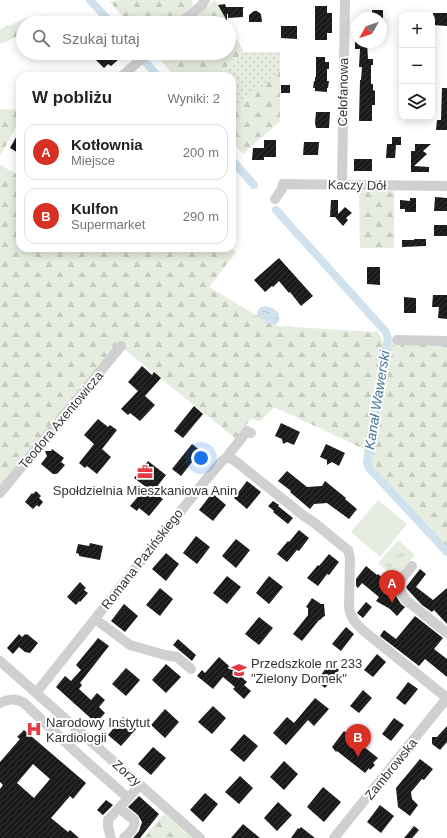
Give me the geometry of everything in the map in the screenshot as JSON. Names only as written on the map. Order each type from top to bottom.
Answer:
[{"type":"street","points":[[189,16],[202,5],[204,0]]},
{"type":"street","name":"Celofanowa","points":[[342,184],[345,0]]},
{"type":"street","points":[[127,72],[140,60]]},
{"type":"street","name":"Kaczy Dół","points":[[275,199],[284,184],[447,186]]},
{"type":"street","points":[[397,340],[447,341]]},
{"type":"street","name":"Teodora Axentowicza","points":[[0,493],[121,346]]},
{"type":"street","name":"Romana Pazińskiego","points":[[36,694],[222,460],[226,458],[247,431],[251,433]]},
{"type":"street","points":[[226,458],[234,460],[344,547],[348,552],[350,559],[349,606],[353,620],[365,632],[447,698]]},
{"type":"street","points":[[412,566],[399,582],[401,592],[406,600],[447,633]]},
{"type":"street","points":[[95,619],[130,645],[177,657],[191,669]]},
{"type":"street","name":"Zorzy","points":[[0,661],[200,838]]},
{"type":"street","name":"Zambrowska","points":[[334,838],[447,698]]},
{"type":"street","points":[[0,703],[11,699],[19,700],[24,703],[78,754],[128,798]]},
{"type":"street","points":[[111,838],[108,820],[140,785]]},
{"type":"street","points":[[119,808],[134,820],[134,826],[124,838]]},
{"type":"green space","points":[[117,0],[192,0],[193,5],[181,16],[122,16],[110,2]]},
{"type":"green space","points":[[215,0],[224,16],[196,16]]},
{"type":"green space","points":[[16,22],[16,37],[0,44],[0,29]]},
{"type":"green space","points":[[236,38],[244,52],[236,59]]},
{"type":"green space","points":[[244,52],[280,52],[280,71],[236,110],[236,72],[222,72]]},
{"type":"green space","points":[[161,60],[235,60],[222,72],[171,72]]},
{"type":"green space","points":[[280,71],[280,121],[243,154],[236,146],[236,110]]},
{"type":"green space","points":[[0,109],[16,110],[16,127],[0,156]]},
{"type":"green space","points":[[0,165],[16,174],[16,252],[236,252],[209,287],[269,323],[279,326],[374,332],[376,330],[380,335],[383,343],[364,449],[274,407],[261,421],[251,419],[235,438],[124,349],[118,342],[0,487]]},
{"type":"green space","points":[[359,191],[394,191],[394,248],[360,248]]},
{"type":"green space","points":[[389,342],[402,345],[388,359],[377,428],[374,470],[382,479],[379,483],[371,475],[365,465],[364,449],[383,343]]},
{"type":"green space","points":[[402,345],[447,345],[447,548],[374,470],[377,428],[388,359]]},
{"type":"green space","points":[[378,500],[407,524],[380,557],[351,532]]},
{"type":"green space","points":[[398,540],[415,555],[395,578],[378,563]]},
{"type":"green space","points":[[164,814],[192,838],[144,838]]},
{"type":"water","points":[[265,306],[273,308],[279,314],[279,321],[275,325],[257,316],[259,309]]},
{"type":"building","points":[[225,4],[226,7],[244,7],[243,17],[228,16],[228,14],[227,16],[224,16],[218,5]]},
{"type":"building","points":[[315,6],[327,6],[327,13],[332,13],[332,33],[327,33],[327,40],[315,40]]},
{"type":"building","points":[[372,10],[383,10],[383,12],[372,12]]},
{"type":"building","points":[[254,11],[261,14],[262,22],[249,22],[249,15]]},
{"type":"building","points":[[435,13],[447,13],[447,26],[435,25]]},
{"type":"building","points":[[281,26],[297,26],[297,39],[281,38]]},
{"type":"building","points":[[367,48],[368,59],[373,59],[373,65],[371,65],[371,84],[373,84],[373,90],[375,91],[375,105],[372,105],[372,121],[359,121],[360,80],[362,67],[359,67],[360,49],[355,49]]},
{"type":"building","points":[[316,57],[325,57],[325,62],[329,62],[329,69],[327,69],[327,81],[329,81],[327,92],[315,91],[315,88],[313,88],[316,77]]},
{"type":"building","points":[[96,60],[118,60],[111,66],[108,64],[104,68]]},
{"type":"building","points":[[281,85],[290,85],[290,93],[281,93]]},
{"type":"building","points":[[442,88],[447,88],[447,130],[436,130],[437,120],[441,120]]},
{"type":"building","points":[[316,112],[330,112],[329,128],[316,128]]},
{"type":"building","points":[[16,137],[16,152],[10,148]]},
{"type":"building","points":[[392,137],[401,137],[401,145],[396,145],[395,158],[386,158],[387,144],[392,144]]},
{"type":"building","points":[[264,140],[276,140],[276,157],[264,157],[264,160],[252,160],[253,148],[264,148]]},
{"type":"building","points":[[304,142],[319,142],[318,155],[303,155]]},
{"type":"building","points":[[415,144],[431,144],[423,151],[427,154],[414,166],[429,167],[429,172],[411,172],[411,151],[415,151]]},
{"type":"building","points":[[354,159],[372,159],[372,171],[354,171]]},
{"type":"building","points":[[435,197],[447,198],[447,211],[434,211]]},
{"type":"building","points":[[410,198],[416,198],[416,212],[405,212],[405,209],[400,209],[400,200],[410,201]]},
{"type":"building","points":[[331,200],[338,200],[338,214],[345,207],[352,213],[346,218],[348,220],[343,226],[335,217],[330,217]]},
{"type":"building","points":[[434,225],[447,225],[447,236],[434,236]]},
{"type":"building","points":[[426,239],[426,246],[402,247],[402,240]]},
{"type":"building","points":[[279,258],[313,296],[301,306],[279,281],[265,292],[254,280]]},
{"type":"building","points":[[367,267],[380,267],[380,285],[367,284]]},
{"type":"building","points":[[433,295],[447,295],[447,319],[438,318],[439,307],[432,307]]},
{"type":"building","points":[[404,297],[416,298],[416,313],[404,313]]},
{"type":"building","points":[[142,366],[152,375],[154,372],[161,378],[145,396],[155,405],[140,421],[130,413],[128,415],[121,409],[138,391],[128,382]]},
{"type":"building","points":[[194,406],[203,414],[183,438],[174,431]]},
{"type":"building","points":[[98,419],[108,427],[110,425],[117,430],[102,449],[111,457],[97,474],[87,466],[85,468],[79,463],[94,444],[84,435]]},
{"type":"building","points":[[281,423],[300,432],[294,445],[287,442],[283,444],[282,439],[275,436]]},
{"type":"building","points":[[192,444],[201,451],[181,476],[172,469]]},
{"type":"building","points":[[326,444],[345,453],[339,466],[332,462],[327,465],[327,460],[320,457]]},
{"type":"building","points":[[52,449],[64,458],[61,462],[65,465],[56,474],[53,474],[41,464],[47,456],[45,451],[51,451]]},
{"type":"building","points":[[148,461],[166,475],[153,492],[163,499],[149,516],[139,508],[137,511],[130,506],[146,487],[134,478],[138,473],[146,469],[144,467]]},
{"type":"building","points":[[287,471],[307,487],[322,486],[325,481],[357,509],[349,519],[327,503],[314,504],[310,509],[278,481]]},
{"type":"building","points":[[247,481],[261,492],[247,509],[234,498]]},
{"type":"building","points":[[36,491],[41,496],[39,498],[43,502],[39,507],[37,505],[33,509],[25,502],[32,493],[33,494]]},
{"type":"building","points":[[212,493],[226,505],[213,521],[199,510]]},
{"type":"building","points":[[273,501],[293,518],[288,524],[268,506]]},
{"type":"building","points":[[299,530],[309,538],[299,551],[297,550],[287,562],[277,554]]},
{"type":"building","points":[[196,536],[210,547],[197,564],[183,553]]},
{"type":"building","points":[[236,539],[250,550],[236,568],[222,556]]},
{"type":"building","points":[[90,543],[103,546],[100,560],[79,556],[79,554],[76,553],[78,544],[89,546]]},
{"type":"building","points":[[166,553],[179,564],[166,581],[152,569]]},
{"type":"building","points":[[329,554],[339,562],[318,586],[307,578]]},
{"type":"building","points":[[366,566],[385,580],[382,584],[387,590],[396,596],[405,607],[397,616],[390,609],[376,601],[379,597],[362,583],[358,588],[356,586],[356,579]]},
{"type":"building","points":[[420,569],[426,574],[416,587],[433,600],[447,588],[447,624],[434,610],[432,612],[422,605],[406,587]]},
{"type":"building","points":[[227,576],[241,587],[227,604],[213,593]]},
{"type":"building","points":[[269,576],[283,587],[269,604],[256,593]]},
{"type":"building","points":[[80,582],[86,588],[84,590],[88,593],[76,605],[67,597]]},
{"type":"building","points":[[160,588],[173,599],[160,616],[146,605]]},
{"type":"building","points":[[312,598],[321,604],[324,604],[325,616],[319,620],[302,641],[293,634],[308,615],[308,608],[306,607]]},
{"type":"building","points":[[366,602],[372,607],[363,618],[357,613]]},
{"type":"building","points":[[124,604],[138,616],[125,632],[111,621]]},
{"type":"building","points":[[415,616],[443,638],[434,649],[447,659],[447,677],[425,659],[419,666],[380,636],[384,630],[396,639]]},
{"type":"building","points":[[259,617],[273,628],[259,645],[245,634]]},
{"type":"building","points":[[346,627],[354,634],[341,651],[332,644]]},
{"type":"building","points":[[19,634],[22,637],[27,634],[38,643],[30,653],[25,652],[19,647],[13,654],[7,648]]},
{"type":"building","points":[[98,638],[109,646],[80,683],[82,685],[79,689],[91,700],[97,693],[105,700],[99,707],[105,713],[96,723],[56,687],[65,676],[71,681],[81,670],[76,665]]},
{"type":"building","points":[[178,639],[196,655],[192,661],[173,645]]},
{"type":"building","points":[[377,654],[386,662],[373,677],[364,670]]},
{"type":"building","points":[[219,657],[247,682],[244,685],[251,691],[244,699],[233,689],[235,687],[223,677],[213,689],[197,676],[202,670],[205,673]]},
{"type":"building","points":[[330,663],[339,670],[325,688],[316,681]]},
{"type":"building","points":[[166,664],[181,677],[166,693],[152,680]]},
{"type":"building","points":[[126,668],[140,680],[126,696],[112,684]]},
{"type":"building","points":[[408,682],[418,689],[405,705],[396,698]]},
{"type":"building","points":[[363,690],[372,698],[359,713],[350,706]]},
{"type":"building","points":[[315,698],[329,709],[314,726],[308,720],[286,745],[273,733],[287,717],[294,723]]},
{"type":"building","points":[[213,706],[226,718],[212,734],[198,722]]},
{"type":"building","points":[[165,709],[179,722],[165,738],[151,725]]},
{"type":"building","points":[[123,717],[136,729],[121,746],[108,735]]},
{"type":"building","points":[[394,718],[404,725],[391,741],[382,734]]},
{"type":"building","points":[[447,726],[447,742],[440,750],[432,744],[432,737],[437,737]]},
{"type":"building","points":[[24,730],[86,783],[73,799],[70,796],[51,818],[68,832],[70,830],[79,838],[0,838],[0,789],[3,785],[0,782],[0,762],[20,739],[17,737]],"holes":[[[33,764],[50,779],[34,798],[17,783]]]},
{"type":"building","points":[[344,731],[378,758],[373,763],[375,765],[370,770],[369,768],[365,773],[337,751],[336,752],[332,747]]},
{"type":"building","points":[[244,734],[258,746],[244,762],[230,750]]},
{"type":"building","points":[[153,747],[166,758],[151,775],[138,764]]},
{"type":"building","points":[[420,759],[433,769],[411,792],[412,799],[418,805],[410,816],[398,807],[396,788]]},
{"type":"building","points":[[284,761],[298,774],[284,790],[270,777]]},
{"type":"building","points":[[240,776],[253,788],[239,804],[225,792]]},
{"type":"building","points":[[323,787],[341,802],[324,822],[307,807]]},
{"type":"building","points":[[205,793],[218,804],[203,822],[190,810]]},
{"type":"building","points":[[139,796],[159,814],[140,838],[133,838],[139,831],[142,822],[138,815],[128,807]]},
{"type":"building","points":[[106,800],[113,805],[103,815],[97,810]]},
{"type":"building","points":[[278,802],[292,815],[277,831],[264,818]]},
{"type":"building","points":[[380,805],[394,816],[381,833],[367,822]]},
{"type":"building","points":[[243,824],[260,838],[231,838]]},
{"type":"building","points":[[414,826],[419,830],[412,838],[404,838]]},
{"type":"building","points":[[301,827],[315,838],[291,838],[298,828],[299,829]]},
{"type":"waterway","name":"Kanał Wawerski","points":[[90,0],[105,16]]},
{"type":"waterway","name":"Kanał Wawerski","points":[[143,60],[154,72]]},
{"type":"waterway","name":"Kanał Wawerski","points":[[236,165],[254,185]]},
{"type":"waterway","name":"Kanał Wawerski","points":[[276,210],[386,332],[388,339],[367,463],[369,468],[447,552]]},
{"type":"place","name":"Społdzielnia Mieszkaniowa Anin","points":[[145,472]]},
{"type":"place","name":"Kotłownia","points":[[392,603]]},
{"type":"place","name":"Przedszkole nr 233 \"Zielony Domek\"","points":[[239,670]]},
{"type":"place","name":"Narodowy Instytut Kardiologii","points":[[34,729]]},
{"type":"place","name":"Kulfon","points":[[358,757]]}]
